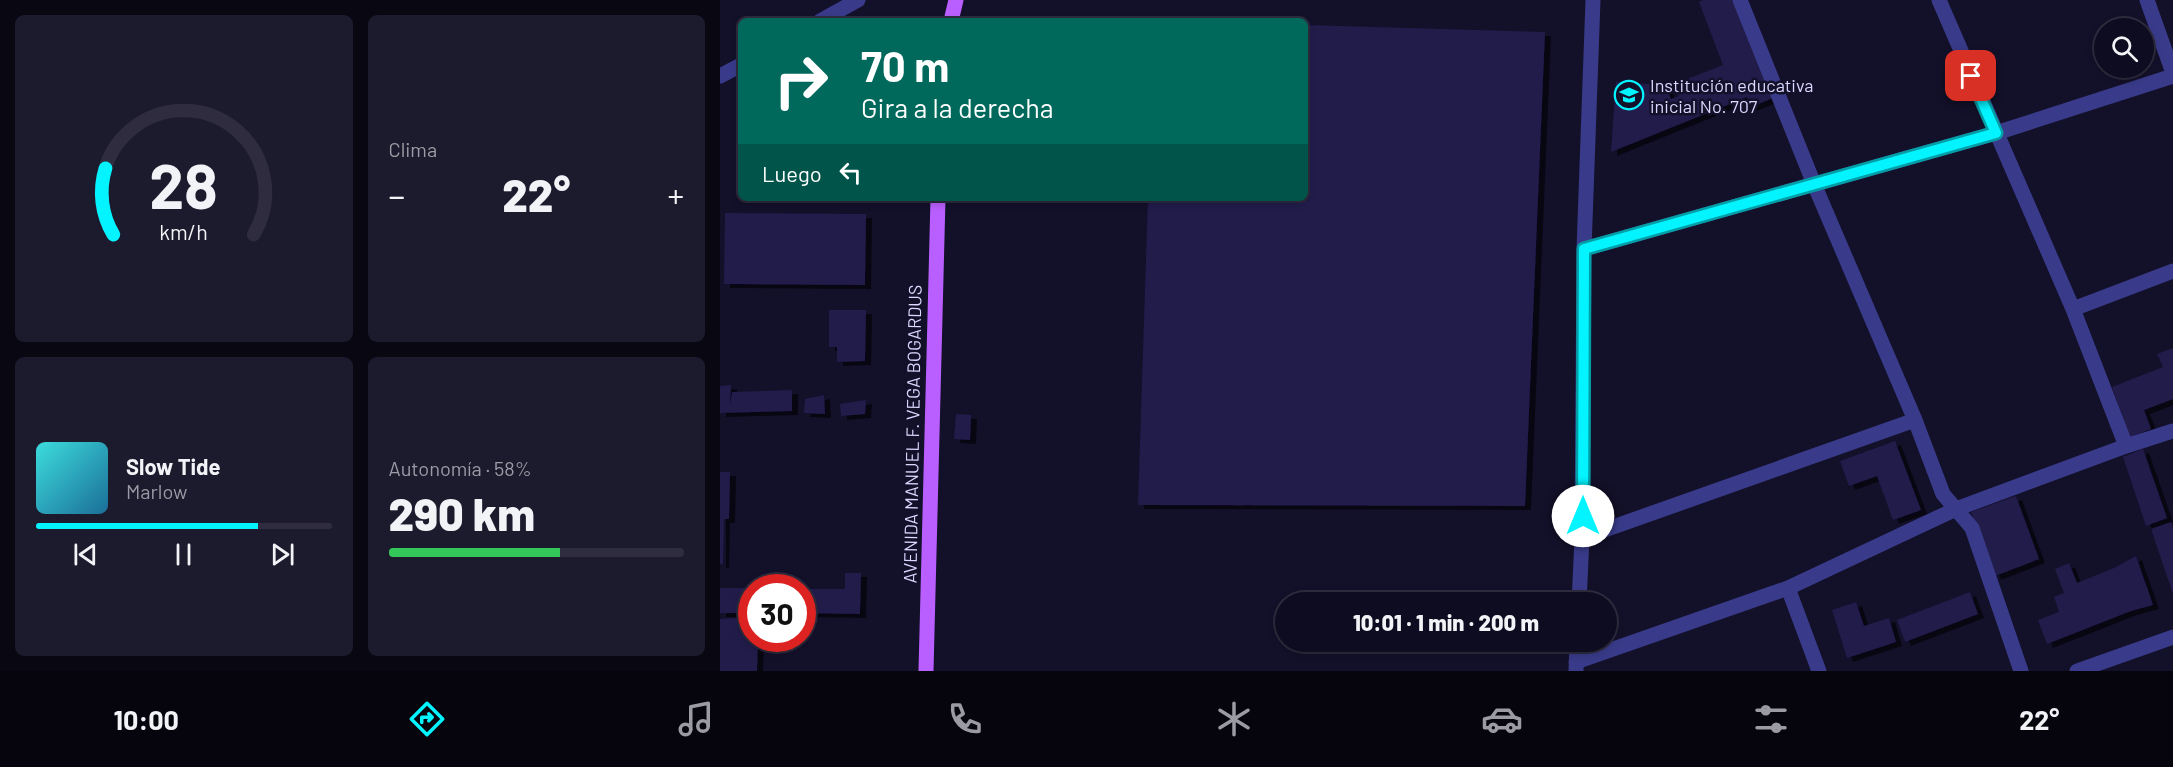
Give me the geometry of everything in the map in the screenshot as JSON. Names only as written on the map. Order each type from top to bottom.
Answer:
[{"type":"main road","points":[[952,18],[956,0]]},
{"type":"main road","name":"AVENIDA MANUEL F. VEGA BOGARDUS","points":[[926,671],[938,201]]},
{"type":"street","points":[[825,18],[858,0]]},
{"type":"street","points":[[1580,592],[1584,249],[1593,0]]},
{"type":"street","points":[[1740,0],[1915,420],[1943,494],[1972,528],[2020,671]]},
{"type":"street","points":[[1939,0],[2073,309],[2126,446]]},
{"type":"street","points":[[1584,249],[1996,133],[2173,74],[2146,0]]},
{"type":"street","points":[[720,76],[738,66]]},
{"type":"street","points":[[2073,309],[2173,271]]},
{"type":"street","points":[[1582,538],[1915,420]]},
{"type":"street","points":[[1577,652],[1576,667],[1788,588],[1956,509],[2173,431]]},
{"type":"street","points":[[1788,588],[1819,671]]},
{"type":"street","points":[[2076,671],[2173,637]]},
{"type":"building","points":[[1735,0],[1773,98],[1751,107],[1747,97],[1611,152],[1616,82],[1665,85],[1671,99],[1679,96],[1672,85],[1723,65],[1699,2]]},
{"type":"building","points":[[1308,25],[1545,32],[1525,506],[1138,505],[1148,201],[1308,201]]},
{"type":"building","points":[[725,213],[866,214],[865,285],[724,284]]},
{"type":"building","points":[[829,310],[866,310],[865,361],[837,362],[837,347],[829,347]]},
{"type":"building","points":[[2173,348],[2173,399],[2144,410],[2151,429],[2130,437],[2112,387],[2163,367],[2157,354]]},
{"type":"building","points":[[731,385],[730,406],[732,392],[792,390],[792,411],[720,413],[720,386]]},
{"type":"building","points":[[824,395],[825,414],[804,413],[805,399]]},
{"type":"building","points":[[866,400],[865,414],[841,416],[840,404]]},
{"type":"building","points":[[956,414],[971,415],[970,440],[954,439]]},
{"type":"building","points":[[1895,441],[1921,510],[1893,520],[1877,476],[1849,486],[1840,461]]},
{"type":"building","points":[[2143,449],[2167,518],[2146,526],[2123,457]]},
{"type":"building","points":[[720,472],[730,472],[729,519],[724,519],[723,564],[720,564]]},
{"type":"building","points":[[2016,496],[2039,559],[1995,576],[1971,512]]},
{"type":"building","points":[[2171,522],[2173,529],[2173,594],[2151,529]]},
{"type":"building","points":[[2136,556],[2153,605],[2131,611],[2047,644],[2038,620],[2059,612],[2054,597],[2064,593],[2055,569],[2069,563],[2077,583]]},
{"type":"building","points":[[845,573],[861,573],[860,614],[816,613],[816,589],[845,589]]},
{"type":"building","points":[[720,588],[738,588],[738,613],[720,613]]},
{"type":"building","points":[[1970,592],[1978,614],[1905,642],[1897,620]]},
{"type":"building","points":[[1856,602],[1864,626],[1889,618],[1896,642],[1847,658],[1832,610]]},
{"type":"building","points":[[738,618],[738,652],[758,652],[757,671],[720,671],[720,619]]},
{"type":"place","name":"Institución educativa inicial No. 707","points":[[1629,95]]},
{"type":"route","points":[[1583,516],[1584,249],[1996,133],[1971,76]]}]
